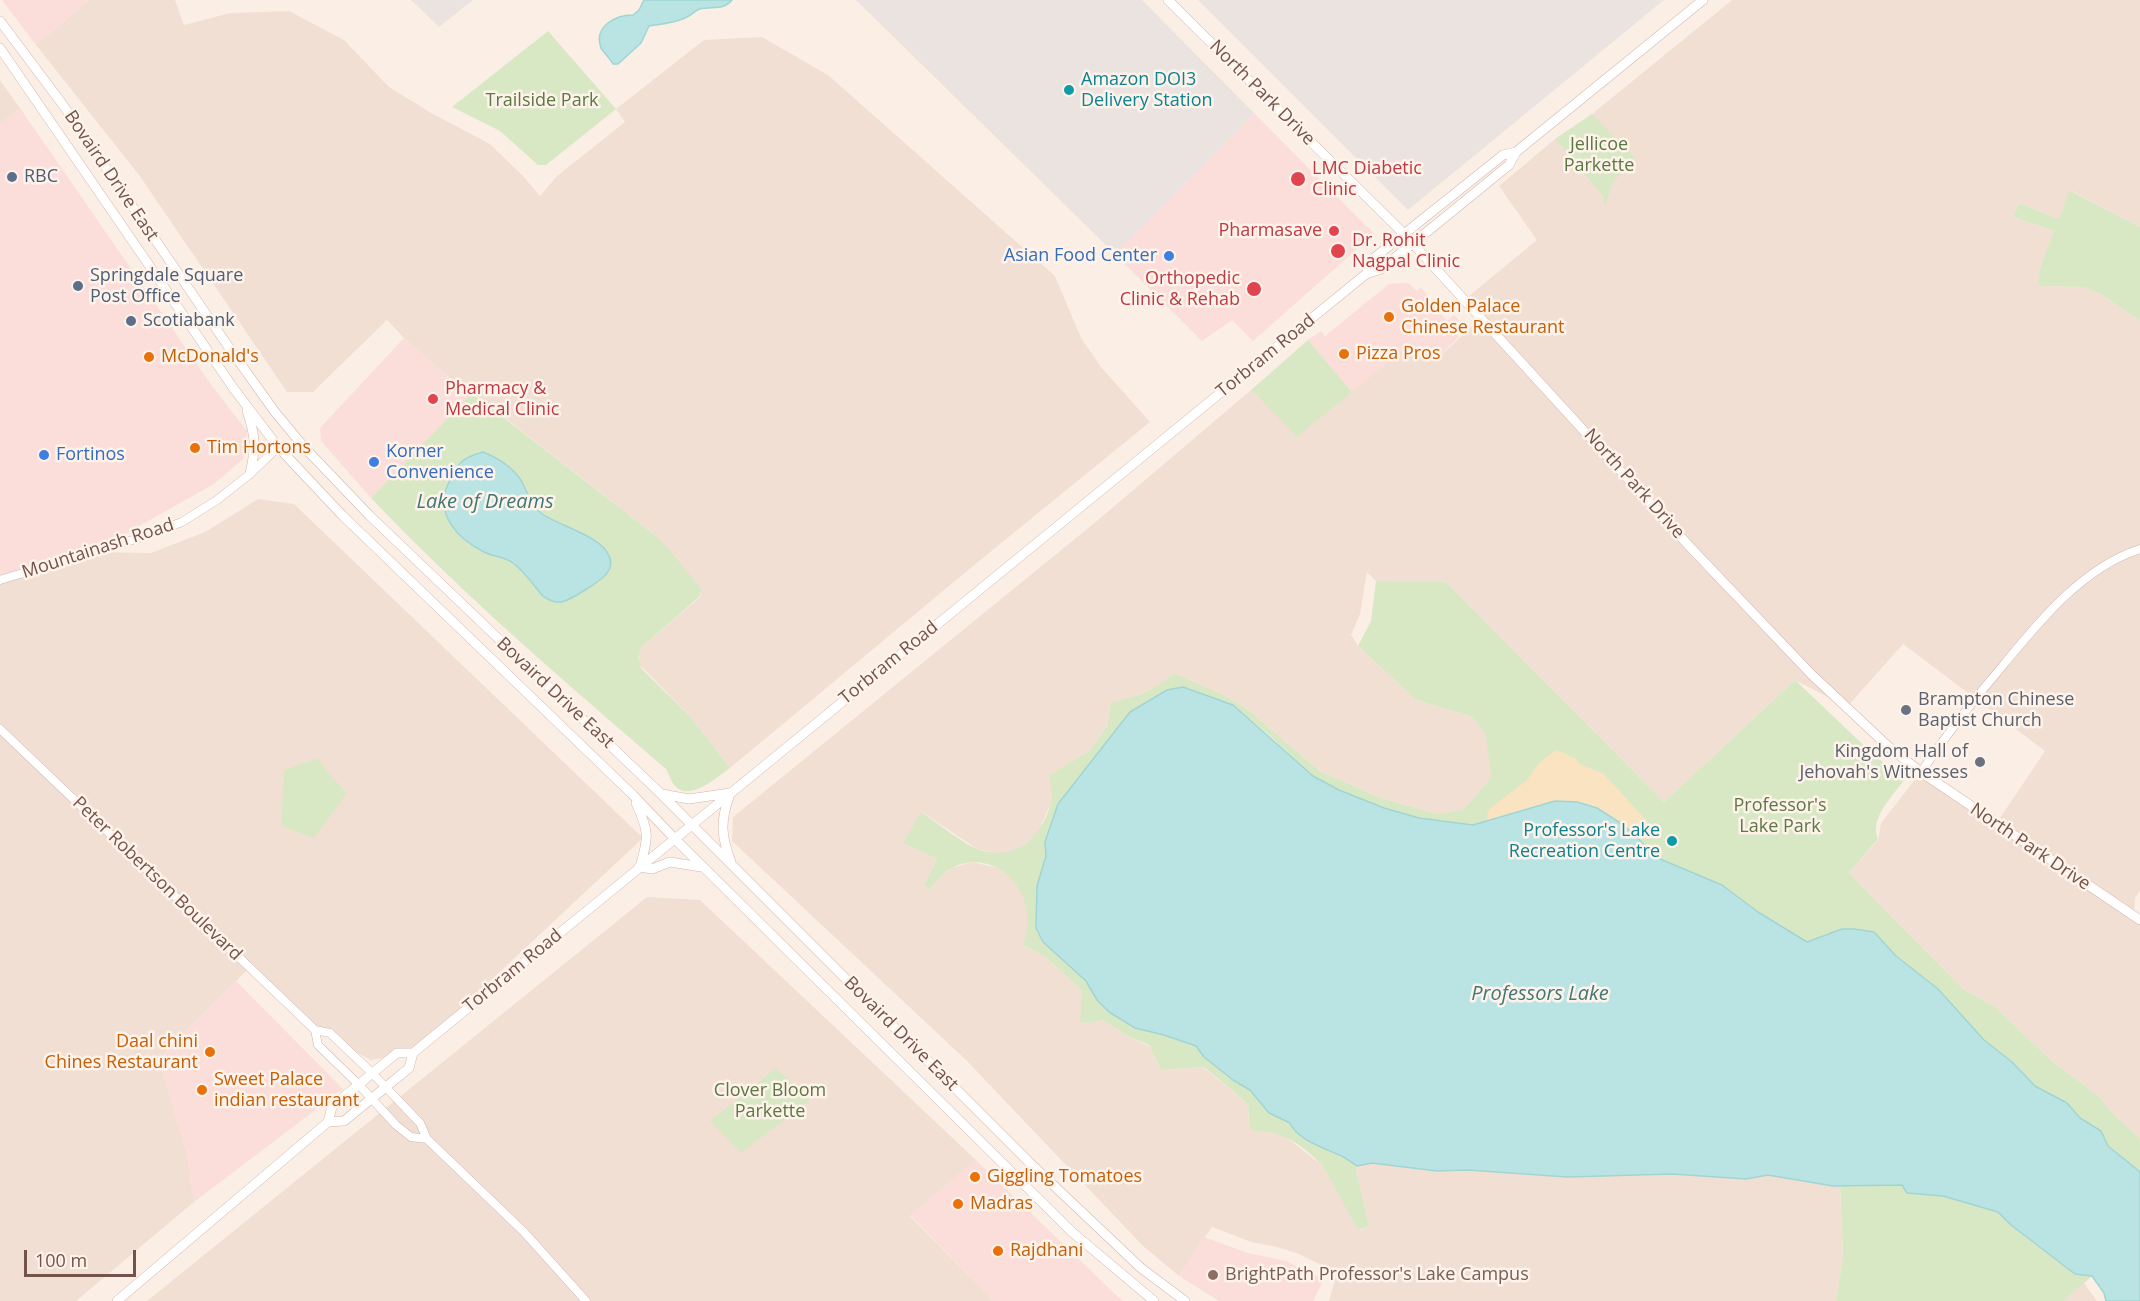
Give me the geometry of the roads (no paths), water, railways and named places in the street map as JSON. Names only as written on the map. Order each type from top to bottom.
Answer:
[{"type":"main road","name":"North Park Drive","points":[[1168,0],[1404,234],[1691,548],[1811,674],[1891,749],[1921,772],[2140,920]]},
{"type":"main road","name":"Torbram Road","points":[[328,1122],[344,1122],[409,1068],[413,1053],[1366,274],[1381,269],[1413,244],[1509,165],[1516,152],[1703,0]]},
{"type":"main road","name":"Bovaird Drive East","points":[[0,21],[63,105],[236,358],[304,447],[377,523],[661,794],[1030,1163],[1141,1268],[1185,1301]]},
{"type":"main road","name":"Bovaird Drive East","points":[[0,48],[244,403],[278,447],[358,531],[633,795],[1072,1232],[1154,1301]]},
{"type":"main road","points":[[43,108],[63,105]]},
{"type":"main road","name":"Torbram Road","points":[[1366,274],[1374,258],[1503,155],[1516,152]]},
{"type":"main road","points":[[244,403],[255,434],[250,474]]},
{"type":"main road","points":[[661,794],[689,799],[730,794],[724,810],[722,828],[724,845],[731,864]]},
{"type":"main road","points":[[633,795],[646,825],[647,834],[639,867],[652,869],[670,862],[704,867]]},
{"type":"main road","name":"Torbram Road","points":[[117,1301],[328,1122],[332,1107],[372,1073],[397,1053],[413,1053]]},
{"type":"street","name":"Mountainash Road","points":[[0,580],[175,525],[217,500],[250,474],[278,447]]},
{"type":"street","points":[[1921,772],[1970,704],[2055,604],[2093,574],[2128,553],[2140,549]]},
{"type":"street","name":"Peter Robertson Boulevard","points":[[0,729],[315,1030],[330,1033],[372,1073],[420,1123],[427,1139],[524,1232],[586,1301]]},
{"type":"street","name":"Peter Robertson Boulevard","points":[[315,1030],[318,1045],[359,1084],[396,1125],[411,1137],[427,1139]]},
{"type":"water","points":[[644,0],[732,0],[725,6],[704,8],[678,21],[649,26],[641,43],[618,64],[613,64],[601,48],[600,34],[603,28],[613,20],[633,15],[639,10]]},
{"type":"water","name":"Lake of Dreams","points":[[483,452],[510,467],[522,482],[537,510],[588,537],[605,549],[611,562],[604,576],[571,598],[561,602],[553,601],[543,596],[513,563],[474,547],[457,533],[446,515],[444,495],[457,467],[465,459]]},
{"type":"water","name":"Professors Lake","points":[[1183,687],[1233,705],[1313,776],[1339,790],[1384,808],[1419,818],[1473,825],[1555,801],[1577,802],[1597,808],[1622,824],[1660,859],[1722,885],[1758,912],[1807,942],[1842,929],[1874,932],[1896,956],[1938,989],[1984,1040],[2012,1062],[2035,1086],[2067,1103],[2080,1118],[2101,1131],[2108,1146],[2140,1172],[2140,1301],[2106,1301],[2104,1293],[2092,1276],[2075,1274],[2011,1225],[1998,1212],[1943,1196],[1907,1193],[1902,1185],[1833,1186],[1768,1175],[1746,1179],[1672,1174],[1567,1177],[1468,1170],[1437,1171],[1372,1163],[1357,1166],[1342,1156],[1304,1138],[1293,1129],[1290,1123],[1269,1113],[1250,1090],[1204,1057],[1196,1046],[1135,1028],[1109,1012],[1097,1000],[1086,981],[1043,942],[1036,928],[1037,886],[1046,856],[1045,842],[1058,804],[1130,712],[1167,690]]},
{"type":"place","name":"Amazon DOI3 Delivery Station","points":[[1069,90]]},
{"type":"place","name":"RBC","points":[[12,177]]},
{"type":"place","name":"LMC Diabetic Clinic","points":[[1298,179]]},
{"type":"place","name":"Pharmasave","points":[[1334,231]]},
{"type":"place","name":"Dr. Rohit Nagpal Clinic","points":[[1338,251]]},
{"type":"place","name":"Asian Food Center","points":[[1169,256]]},
{"type":"place","name":"Springdale Square Post Office","points":[[78,286]]},
{"type":"place","name":"Orthopedic Clinic & Rehab","points":[[1254,289]]},
{"type":"place","name":"Golden Palace Chinese Restaurant","points":[[1389,317]]},
{"type":"place","name":"Scotiabank","points":[[131,321]]},
{"type":"place","name":"Pizza Pros","points":[[1344,354]]},
{"type":"place","name":"McDonald's","points":[[149,357]]},
{"type":"place","name":"Pharmacy & Medical Clinic","points":[[433,399]]},
{"type":"place","name":"Tim Hortons","points":[[195,448]]},
{"type":"place","name":"Fortinos","points":[[44,455]]},
{"type":"place","name":"Korner Convenience","points":[[374,462]]},
{"type":"place","name":"Brampton Chinese Baptist Church","points":[[1906,710]]},
{"type":"place","name":"Kingdom Hall of Jehovah's Witnesses","points":[[1980,762]]},
{"type":"place","name":"Professor's Lake Recreation Centre","points":[[1672,841]]},
{"type":"place","name":"Daal chini Chines Restaurant","points":[[210,1052]]},
{"type":"place","name":"Sweet Palace indian restaurant","points":[[202,1090]]},
{"type":"place","name":"Giggling Tomatoes","points":[[975,1177]]},
{"type":"place","name":"Madras","points":[[958,1204]]},
{"type":"place","name":"Rajdhani","points":[[998,1251]]},
{"type":"place","name":"BrightPath Professor's Lake Campus","points":[[1213,1275]]},
{"type":"park label","name":"Trailside Park","points":[[542,101]]},
{"type":"park label","name":"Jellicoe Parkette","points":[[1599,155]]},
{"type":"park label","name":"Professor's Lake Park","points":[[1780,816]]},
{"type":"park label","name":"Clover Bloom Parkette","points":[[770,1101]]}]
